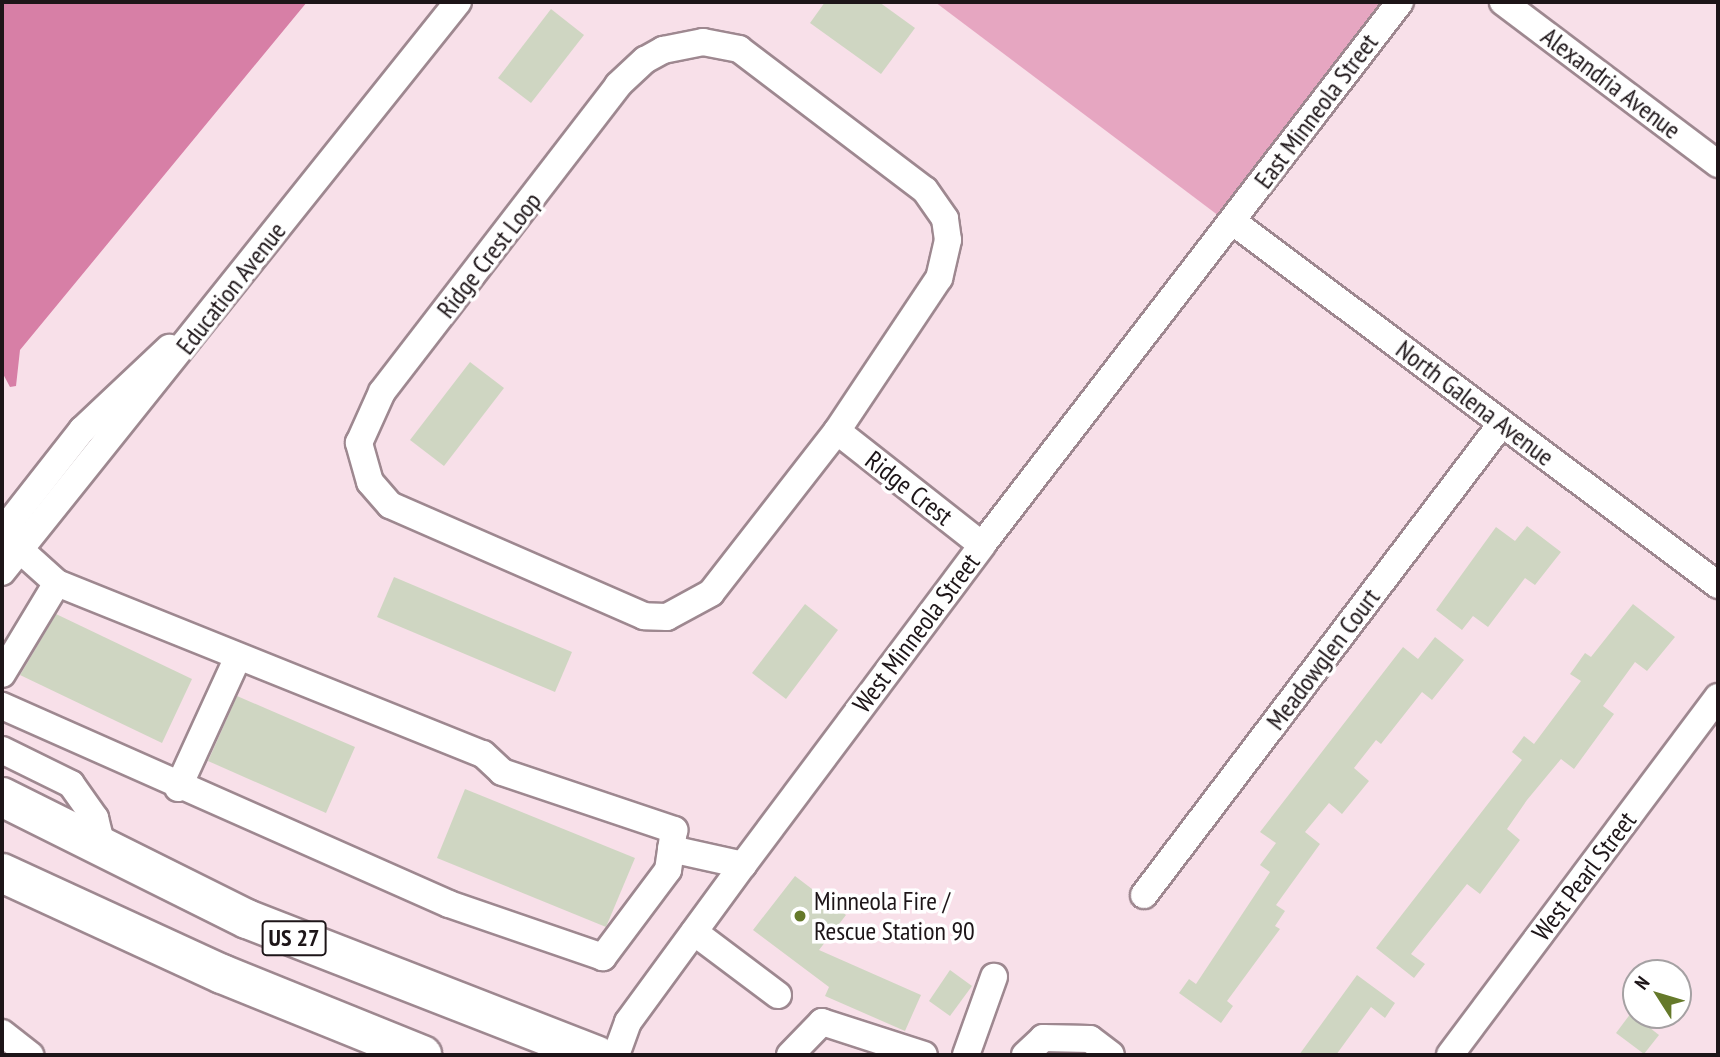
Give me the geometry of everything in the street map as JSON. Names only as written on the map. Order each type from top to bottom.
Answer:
[{"type":"highway","name":"US 27","points":[[2,797],[247,919],[596,1055]]},
{"type":"highway","name":"US 27","points":[[2,873],[222,974],[422,1055]]},
{"type":"street","name":"Education Avenue","points":[[7,538],[82,430],[194,327],[458,2]]},
{"type":"street","name":"East Minneola Street","points":[[1232,221],[1400,2]]},
{"type":"street","name":"Alexandria Avenue","points":[[1503,2],[1718,164]]},
{"type":"street","name":"Ridge Crest Loop","points":[[685,43],[739,49],[925,190],[945,219],[948,240],[939,278],[837,431],[711,593],[667,617],[623,611],[390,506],[370,482],[359,443],[382,392],[618,85],[645,60],[685,43]]},
{"type":"street","name":"North Galena Avenue","points":[[1232,221],[1718,585]]},
{"type":"street","name":"West Minneola Street","points":[[616,1055],[628,1022],[743,865],[982,545],[1232,221]]},
{"type":"street","name":"Meadowglen Court","points":[[1144,895],[1502,423]]},
{"type":"street","name":"Ridge Crest","points":[[837,431],[982,545]]},
{"type":"street","points":[[2,572],[7,538]]},
{"type":"street","points":[[2,706],[178,788],[449,904],[603,957],[668,870],[674,830],[502,772],[483,754],[57,583],[7,538]]},
{"type":"street","points":[[2,674],[57,583]]},
{"type":"street","points":[[178,788],[238,657]]},
{"type":"street","name":"West Pearl Street","points":[[1456,1053],[1718,697]]},
{"type":"street","points":[[2,750],[71,784],[95,818],[102,847]]},
{"type":"street","points":[[671,849],[743,865]]},
{"type":"street","points":[[694,932],[778,995]]},
{"type":"street","points":[[966,1055],[994,977]]},
{"type":"street","points":[[790,1055],[822,1022],[924,1055]]},
{"type":"street","points":[[2,1033],[30,1055]]},
{"type":"street","points":[[1025,1055],[1043,1038],[1090,1039],[1111,1055]]},
{"type":"shaded area","points":[[2,2],[307,2],[20,350],[16,386],[10,387],[2,372]]},
{"type":"shaded area","points":[[935,2],[1383,2],[1219,216]]},
{"type":"building","points":[[825,2],[879,2],[915,28],[881,74],[810,23]]},
{"type":"building","points":[[551,9],[584,35],[531,103],[498,78]]},
{"type":"building","points":[[470,362],[504,388],[444,466],[410,440]]},
{"type":"building","points":[[1527,526],[1561,552],[1535,585],[1525,578],[1488,627],[1473,616],[1462,630],[1436,610],[1496,527],[1515,541]]},
{"type":"building","points":[[394,577],[572,652],[555,692],[377,617]]},
{"type":"building","points":[[805,604],[838,630],[786,699],[752,673]]},
{"type":"building","points":[[1633,604],[1675,637],[1647,671],[1635,662],[1603,706],[1614,714],[1574,769],[1561,759],[1527,800],[1507,829],[1520,840],[1480,894],[1467,884],[1411,954],[1425,964],[1414,978],[1376,948],[1522,760],[1512,752],[1524,736],[1534,744],[1581,681],[1570,674],[1585,653],[1591,657]]},
{"type":"building","points":[[56,614],[192,679],[162,743],[20,675]]},
{"type":"building","points":[[1435,637],[1464,660],[1432,700],[1422,692],[1381,744],[1376,740],[1354,768],[1369,781],[1342,814],[1329,803],[1305,832],[1320,844],[1276,905],[1285,911],[1275,926],[1280,929],[1227,1001],[1233,1006],[1221,1023],[1179,993],[1189,979],[1196,984],[1270,872],[1260,865],[1276,843],[1260,832],[1403,647],[1418,659]]},
{"type":"building","points":[[237,696],[355,747],[326,813],[208,761]]},
{"type":"building","points":[[465,789],[635,858],[606,927],[437,858]]},
{"type":"building","points":[[795,876],[846,915],[819,950],[921,995],[905,1031],[825,996],[829,987],[753,930]]},
{"type":"building","points":[[950,970],[972,986],[950,1016],[929,1001]]},
{"type":"building","points":[[1357,975],[1395,1003],[1385,1018],[1371,1007],[1336,1055],[1299,1055]]},
{"type":"building","points":[[1622,1025],[1622,1029],[1651,1029],[1659,1035],[1644,1054],[1616,1033]]},
{"type":"place","name":"Minneola Fire / Rescue Station 90","points":[[800,916]]}]
